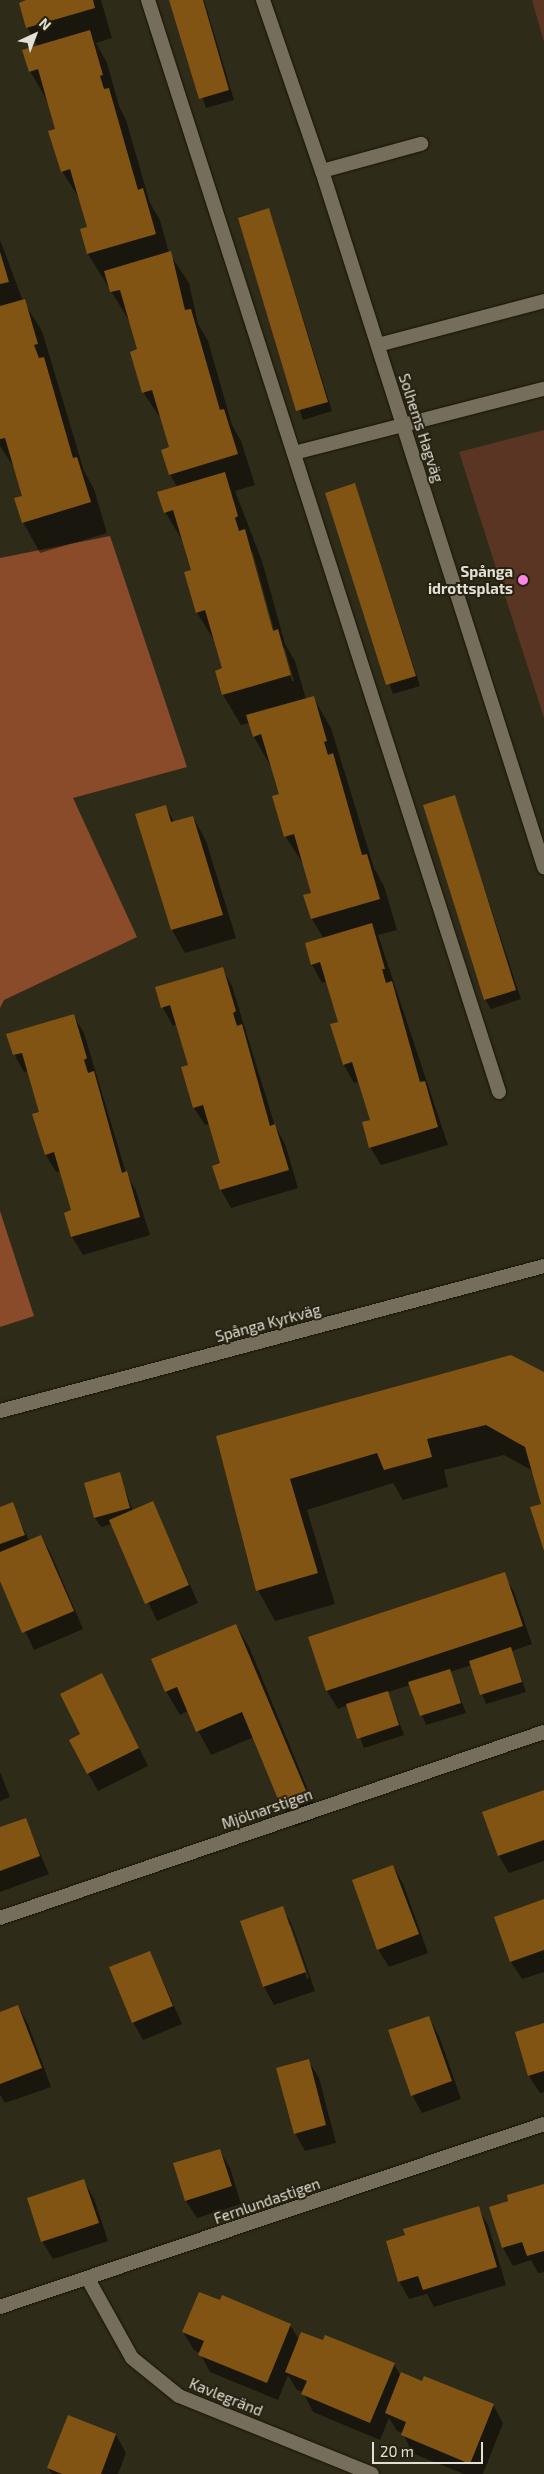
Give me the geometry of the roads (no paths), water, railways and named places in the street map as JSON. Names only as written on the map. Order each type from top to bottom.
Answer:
[{"type":"street","points":[[148,0],[499,1092]]},
{"type":"street","name":"Solhems Hagväg","points":[[263,0],[322,172],[544,868]]},
{"type":"street","points":[[322,172],[421,144]]},
{"type":"street","points":[[378,345],[544,301]]},
{"type":"street","points":[[294,454],[403,423],[544,389]]},
{"type":"street","name":"Spånga Kyrkväg","points":[[0,1411],[544,1266]]},
{"type":"street","name":"Mjölnarstigen","points":[[0,1918],[544,1732]]},
{"type":"street","name":"Fernlundastigen","points":[[0,2307],[88,2279],[544,2124]]},
{"type":"street","name":"Kavlegränd","points":[[88,2279],[132,2358],[178,2396],[372,2474]]},
{"type":"place","name":"Spånga idrottsplats","points":[[523,580]]}]
